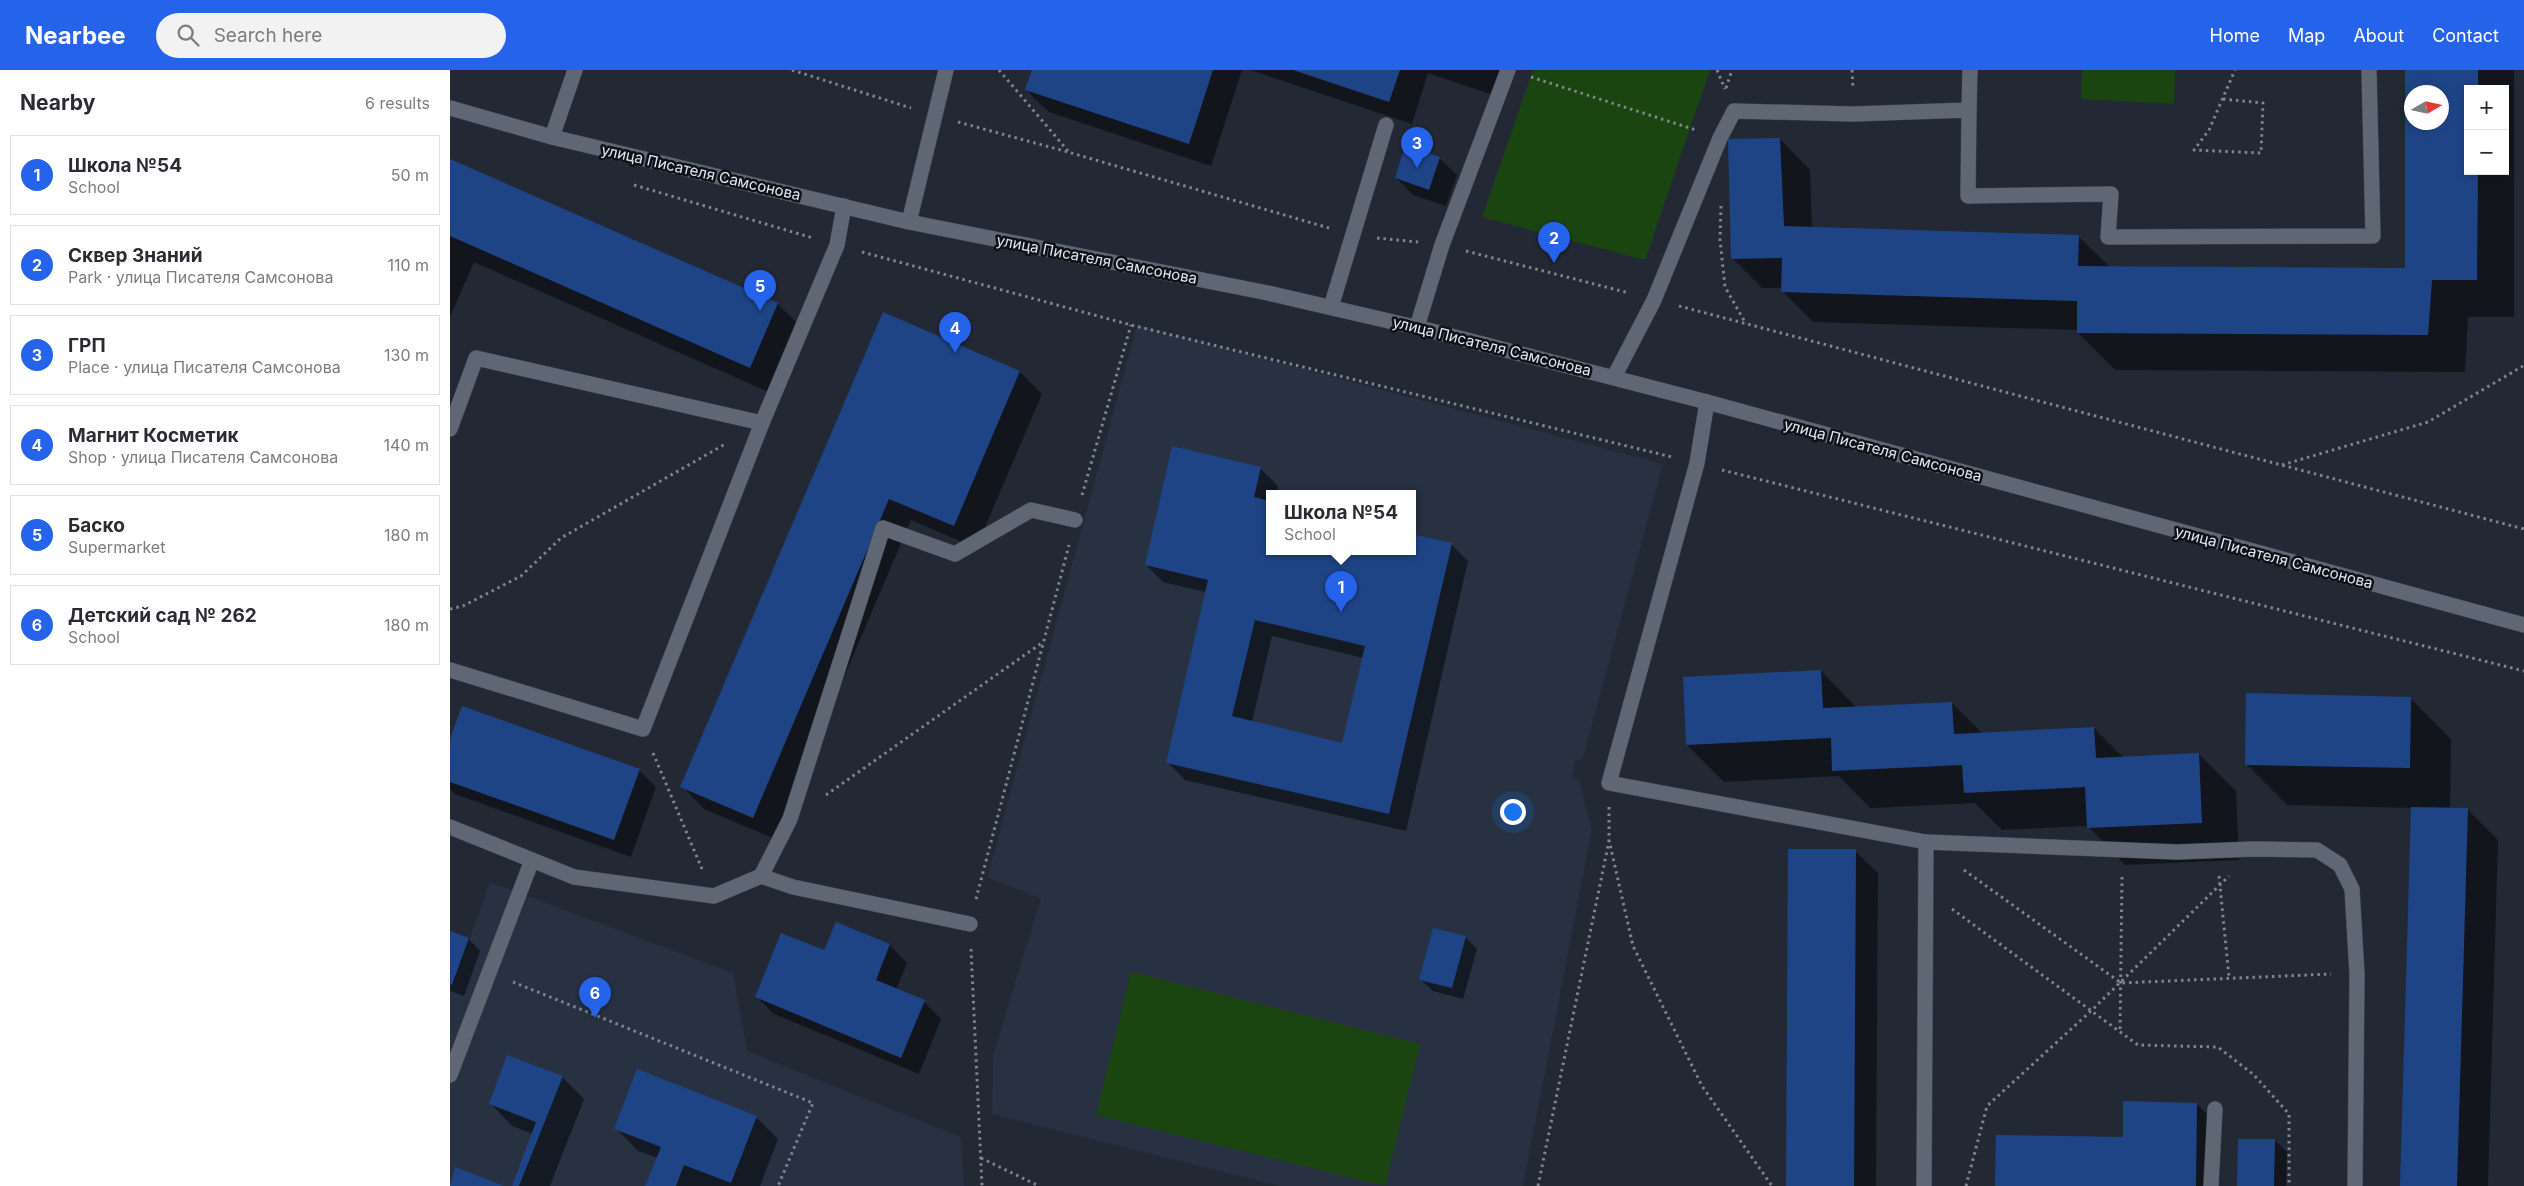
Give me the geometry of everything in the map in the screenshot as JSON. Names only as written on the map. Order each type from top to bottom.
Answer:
[{"type":"street","points":[[552,137],[574,70]]},
{"type":"street","points":[[909,222],[946,70]]},
{"type":"street","points":[[1417,327],[1442,245],[1508,70]]},
{"type":"street","points":[[1970,70],[1968,196],[2111,194],[2108,237],[2373,236],[2369,70]]},
{"type":"street","name":"улица Писателя Самсонова","points":[[450,108],[552,137],[909,222],[1331,307],[1417,327],[1614,377],[2524,626]]},
{"type":"street","points":[[1614,377],[1654,300],[1720,138],[1734,111],[1853,114],[1969,110]]},
{"type":"street","points":[[1331,307],[1351,235],[1386,125]]},
{"type":"street","points":[[450,670],[642,729],[762,423],[837,245],[844,206]]},
{"type":"street","points":[[450,429],[476,358],[762,423]]},
{"type":"street","points":[[1706,402],[1697,463],[1609,783],[1926,842],[2122,849],[2316,850],[2340,865],[2352,889],[2357,974],[2355,1186]]},
{"type":"street","points":[[450,827],[574,877],[714,896],[761,876],[790,819],[883,528],[955,554],[1032,510],[1075,520]]},
{"type":"street","points":[[1924,1186],[1926,842]]},
{"type":"street","points":[[450,1075],[532,860]]},
{"type":"street","points":[[761,876],[793,887],[970,924]]},
{"type":"street","points":[[2211,1186],[2215,1109]]},
{"type":"path","points":[[792,70],[934,116],[1068,152],[1351,235],[1442,245],[2524,529]]},
{"type":"path","points":[[999,70],[1068,152]]},
{"type":"path","points":[[1725,91],[1732,70]]},
{"type":"path","points":[[2223,99],[2263,103],[2261,153],[2194,150],[2210,130],[2235,70]]},
{"type":"path","points":[[1527,76],[1720,138]]},
{"type":"path","points":[[629,184],[837,245],[1131,325],[1697,463],[2524,671]]},
{"type":"path","points":[[1722,203],[1720,240],[1725,287],[1746,324]]},
{"type":"path","points":[[982,1186],[970,924],[1075,520],[1131,325]]},
{"type":"path","points":[[2282,466],[2428,422],[2523,366]]},
{"type":"path","points":[[450,609],[463,606],[522,576],[562,538],[762,423]]},
{"type":"path","points":[[790,819],[1043,642]]},
{"type":"path","points":[[642,729],[714,896]]},
{"type":"path","points":[[1538,1186],[1609,840],[1609,783]]},
{"type":"path","points":[[1609,840],[1633,946],[1702,1086],[1772,1186]]},
{"type":"path","points":[[1926,842],[2121,982],[2357,974]]},
{"type":"path","points":[[2120,1030],[2122,849]]},
{"type":"path","points":[[1966,1186],[1987,1106],[2092,1010],[2220,886],[2254,849]]},
{"type":"path","points":[[2218,850],[2230,977]]},
{"type":"path","points":[[1927,891],[2120,1030],[2138,1045],[2218,1047],[2254,1075],[2289,1114],[2289,1186]]},
{"type":"path","points":[[489,973],[813,1103],[778,1186]]},
{"type":"path","points":[[981,1158],[1039,1186]]},
{"type":"shaded area","points":[[1137,325],[1663,464],[1582,761],[1576,759],[1571,778],[1579,780],[1592,829],[1523,1186],[1279,1186],[992,1114],[993,1056],[1041,898],[988,878]]},
{"type":"shaded area","points":[[490,882],[733,973],[747,1051],[961,1137],[964,1186],[450,1186],[450,984],[453,985]]},
{"type":"green space","points":[[1533,70],[1710,70],[1645,260],[1482,217]]},
{"type":"green space","points":[[2082,70],[2175,70],[2174,104],[2081,99]]},
{"type":"green space","points":[[1131,972],[1420,1044],[1385,1186],[1096,1115]]},
{"type":"building","points":[[1032,70],[1213,70],[1189,144],[1025,90]]},
{"type":"building","points":[[1293,70],[1400,70],[1389,102]]},
{"type":"building","points":[[2405,70],[2478,70],[2478,85],[2464,85],[2464,175],[2478,175],[2477,280],[2432,280],[2428,335],[2077,333],[2077,301],[1781,292],[1782,258],[1731,259],[1728,139],[1780,138],[1784,226],[2079,235],[2078,266],[2405,268],[2405,130],[2449,130],[2449,85],[2405,85]]},
{"type":"building","points":[[1405,146],[1440,157],[1429,190],[1395,178]]},
{"type":"building","points":[[450,159],[778,303],[750,368],[450,236]]},
{"type":"building","points":[[883,312],[1020,371],[954,526],[889,499],[753,818],[680,787]]},
{"type":"building","points":[[1172,446],[1261,467],[1254,497],[1266,500],[1266,555],[1416,555],[1416,535],[1452,543],[1389,814],[1166,763],[1208,580],[1145,565]],"holes":[[[1255,620],[1365,646],[1342,743],[1232,716]]]},
{"type":"building","points":[[1821,670],[1823,708],[1952,702],[1954,734],[2094,727],[2096,758],[2199,753],[2202,823],[2087,828],[2085,787],[1964,793],[1962,765],[1832,771],[1831,738],[1686,745],[1683,677]]},
{"type":"building","points":[[2246,693],[2411,697],[2410,768],[2245,765]]},
{"type":"building","points":[[462,706],[640,769],[614,840],[450,782],[450,739]]},
{"type":"building","points":[[2411,807],[2468,808],[2457,1186],[2400,1186]]},
{"type":"building","points":[[1788,849],[1856,849],[1854,1186],[1786,1186]]},
{"type":"building","points":[[836,922],[890,944],[876,980],[925,1000],[901,1058],[755,997],[781,933],[824,950]]},
{"type":"building","points":[[1433,928],[1466,936],[1452,988],[1419,980]]},
{"type":"building","points":[[450,931],[469,938],[452,985],[450,984]]},
{"type":"building","points":[[507,1055],[563,1076],[519,1186],[512,1186],[536,1122],[489,1104]]},
{"type":"building","points":[[637,1069],[757,1116],[731,1183],[684,1165],[676,1186],[645,1186],[661,1147],[614,1129]]},
{"type":"building","points":[[2123,1101],[2197,1103],[2196,1186],[1995,1186],[1996,1135],[2123,1137]]},
{"type":"building","points":[[2238,1139],[2275,1139],[2274,1186],[2237,1186]]},
{"type":"building","points":[[455,1167],[504,1186],[450,1186]]},
{"type":"place","name":"ГРП","points":[[1417,168]]},
{"type":"place","name":"Сквер Знаний","points":[[1554,263]]},
{"type":"place","name":"Баско","points":[[760,311]]},
{"type":"place","name":"Магнит Косметик","points":[[955,353]]},
{"type":"place","name":"Школа №54","points":[[1341,612]]},
{"type":"place","name":"Детский сад № 262","points":[[595,1018]]}]
